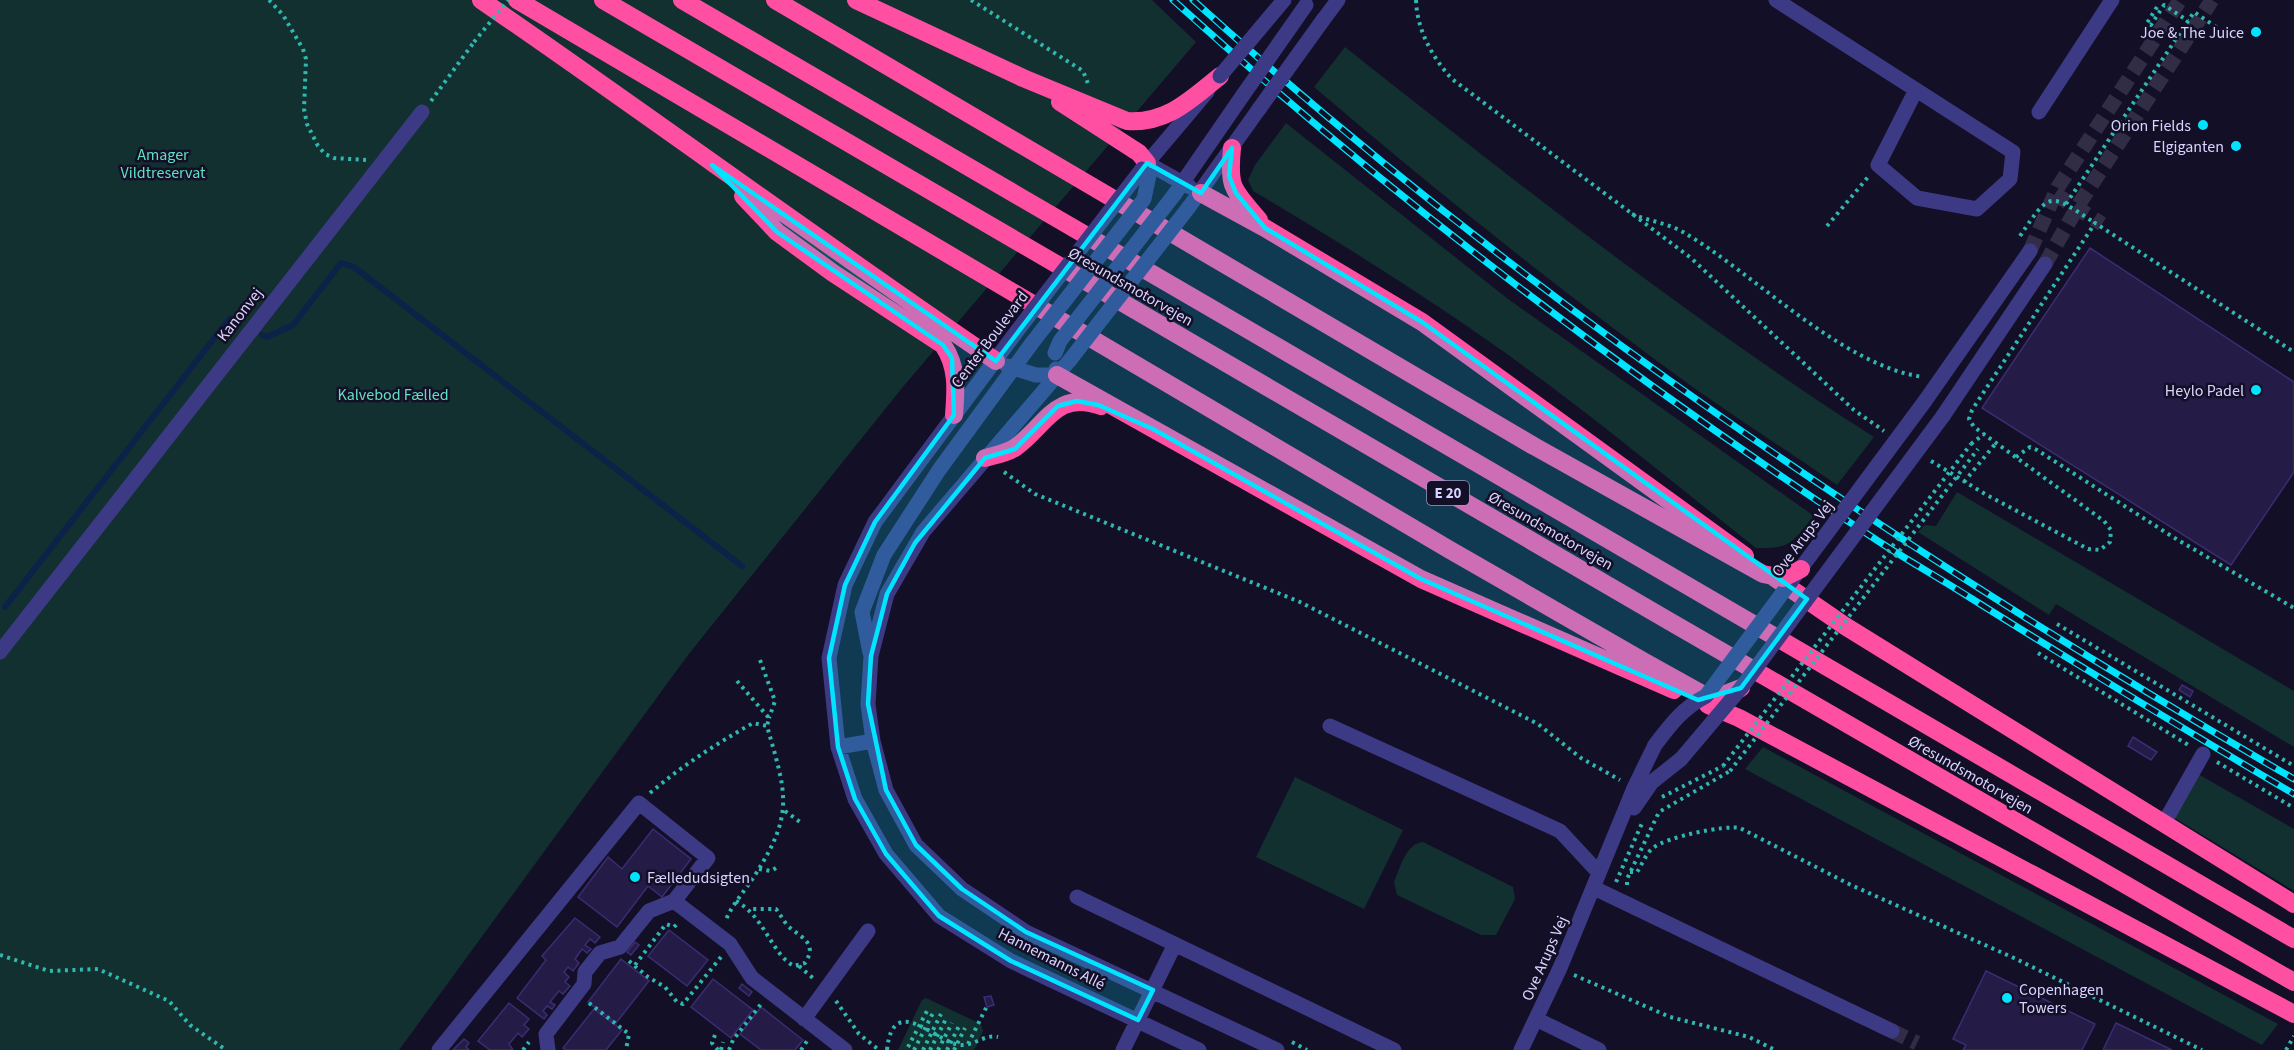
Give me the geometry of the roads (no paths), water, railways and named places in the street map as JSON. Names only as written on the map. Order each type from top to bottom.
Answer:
[{"type":"highway","points":[[481,0],[614,91],[712,165],[996,361]]},
{"type":"highway","points":[[517,0],[1450,550],[1706,696],[1723,695],[1740,688]]},
{"type":"highway","name":"Øresundsmotorvejen","points":[[603,0],[1679,627],[2294,982]]},
{"type":"highway","name":"Øresundsmotorvejen","points":[[682,0],[2294,939]]},
{"type":"highway","points":[[776,0],[1532,445],[1763,574],[1783,578],[1801,569]]},
{"type":"highway","points":[[856,0],[1023,78],[1127,121],[1146,123],[1168,115],[1220,76]]},
{"type":"highway","points":[[1023,78],[1138,153],[1146,169]]},
{"type":"highway","points":[[1232,148],[1229,176],[1236,193],[1266,228]]},
{"type":"highway","points":[[712,165],[777,232],[832,273],[943,345],[952,358],[956,384],[954,415]]},
{"type":"highway","points":[[1195,200],[1266,228],[1422,322],[1640,483],[1845,626],[2294,904]]},
{"type":"highway","points":[[1057,375],[1421,579],[1739,718],[2294,1014]]},
{"type":"highway","points":[[985,458],[1015,449],[1058,406],[1077,401],[1098,405],[1153,429]]},
{"type":"street","name":"Center Boulevard","points":[[838,747],[830,658],[845,585],[874,522],[1014,335],[1220,76],[1284,0]]},
{"type":"street","points":[[838,747],[873,741],[868,705],[871,656],[887,594],[915,543],[1057,375],[1063,357],[1195,200],[1338,0]]},
{"type":"street","points":[[1776,0],[2013,152],[2010,179],[1977,208],[1917,198],[1878,165],[1916,90]]},
{"type":"street","points":[[2039,112],[2112,0]]},
{"type":"street","points":[[1063,357],[1060,341],[1179,189],[1308,3]]},
{"type":"street","name":"Kanonvej","points":[[0,652],[422,112]]},
{"type":"street","points":[[871,656],[862,612],[884,555],[939,470],[1015,370],[1032,343],[1144,199],[1146,169],[1195,200]]},
{"type":"street","name":"Ove Arups Vej","points":[[1521,1050],[1560,968],[1634,788],[1655,745],[1682,711],[1706,696],[1925,401],[2030,251]]},
{"type":"street","name":"Ove Arups Vej","points":[[1611,847],[1648,787],[1661,772],[1681,759],[1740,688],[1943,417],[2045,264]]},
{"type":"street","points":[[996,361],[1015,370],[1036,375],[1057,375]]},
{"type":"street","points":[[1330,726],[1560,831],[1599,873]]},
{"type":"street","name":"Hannemanns Allé","points":[[873,741],[886,790],[916,844],[962,889],[1026,932],[1277,1050]]},
{"type":"street","name":"Hannemanns Allé","points":[[838,747],[855,799],[886,854],[939,916],[1011,961],[1198,1050]]},
{"type":"street","points":[[2164,823],[2203,754]]},
{"type":"street","points":[[439,1050],[639,803],[708,858],[674,901],[649,911],[621,946],[600,952],[585,972],[584,984],[546,1035],[548,1050]]},
{"type":"street","points":[[1594,888],[1892,1031]]},
{"type":"street","points":[[1077,897],[1394,1050]]},
{"type":"street","points":[[674,901],[725,940],[748,974],[845,1050]]},
{"type":"street","points":[[804,1018],[868,931]]},
{"type":"street","points":[[1123,1050],[1175,944]]},
{"type":"street","points":[[1536,1019],[1599,1050]]},
{"type":"waterway","points":[[262,335],[267,337],[293,325],[341,263],[354,267],[742,566]]},
{"type":"waterway","points":[[5,607],[230,318],[238,322]]},
{"type":"tunnel","points":[[2030,251],[2058,187],[2180,0]]},
{"type":"tunnel","points":[[2045,264],[2081,201],[2212,0]]},
{"type":"tunnel","points":[[2055,194],[2102,224]]},
{"type":"tunnel","points":[[1892,1031],[1917,1043]]},
{"type":"railway","points":[[1173,0],[1340,145],[1426,215],[1602,349],[1692,414],[1886,546],[2294,794]]},
{"type":"railway","points":[[1193,0],[1320,111],[1452,217],[1586,320],[1723,418],[1863,513],[2005,604],[2148,693],[2294,779]]},
{"type":"place","name":"Joe & The Juice","points":[[2256,32]]},
{"type":"place","name":"Orion Fields","points":[[2203,125]]},
{"type":"place","name":"Elgiganten","points":[[2236,146]]},
{"type":"place","name":"Heylo Padel","points":[[2256,390]]},
{"type":"place","name":"Fælledudsigten","points":[[635,877]]},
{"type":"place","name":"Copenhagen Towers","points":[[2007,998]]},
{"type":"park label","name":"Amager Vildtreservat","points":[[163,163]]},
{"type":"park label","name":"Kalvebod Fælled","points":[[393,394]]}]
